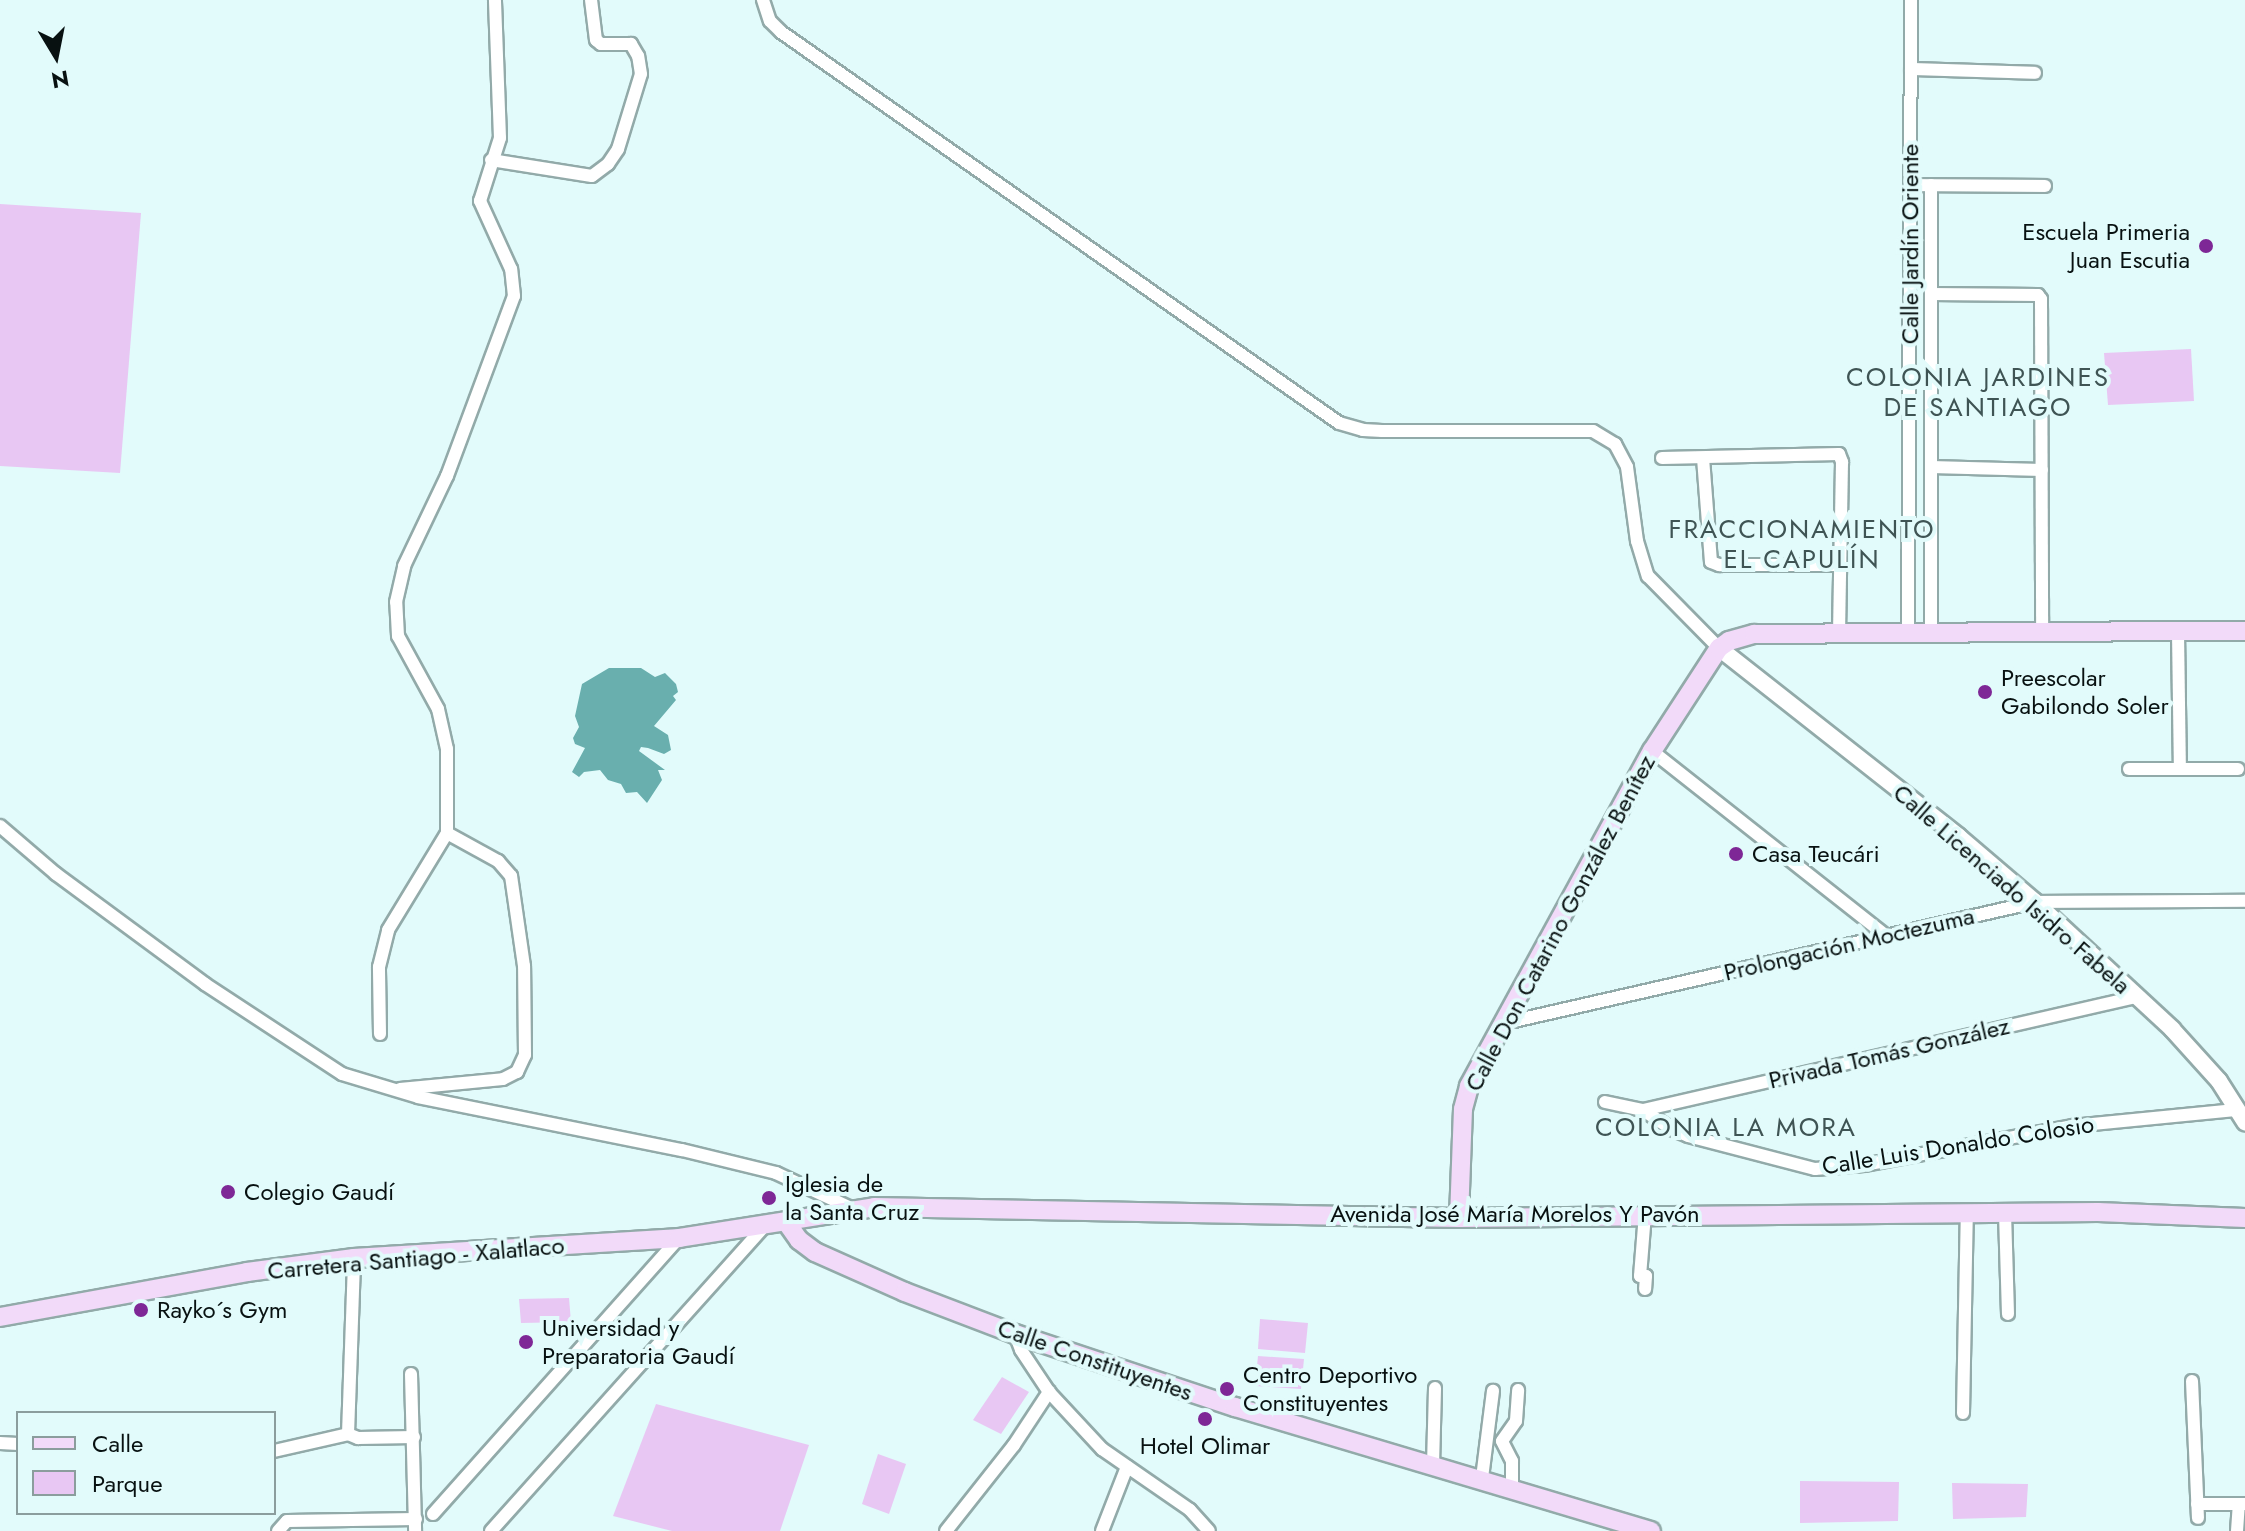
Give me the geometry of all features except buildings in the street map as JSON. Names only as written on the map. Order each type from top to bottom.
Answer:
[{"type":"main road","points":[[1719,648],[1729,641],[1754,634],[2245,631]]},
{"type":"main road","name":"Calle Don Catarino González Benítez","points":[[1459,1218],[1463,1109],[1477,1068],[1505,1023],[1652,751],[1719,648]]},
{"type":"main road","name":"Avenida José María Morelos Y Pavón","points":[[787,1223],[851,1208],[937,1206],[1459,1218],[2098,1212],[2245,1218]]},
{"type":"main road","name":"Carretera Santiago - Xalatlaco","points":[[0,1317],[247,1272],[354,1258],[679,1238],[787,1223]]},
{"type":"main road","name":"Calle Constituyentes","points":[[787,1223],[799,1240],[815,1252],[905,1292],[1015,1334],[1235,1407],[1482,1478],[1651,1531]]},
{"type":"street","points":[[380,1034],[379,967],[388,930],[447,833],[447,749],[438,709],[398,636],[396,602],[404,566],[447,476],[514,296],[511,269],[480,201],[500,138],[495,0]]},
{"type":"street","points":[[491,160],[592,176],[608,164],[618,149],[641,74],[638,56],[631,44],[601,44],[596,40],[591,0]]},
{"type":"street","points":[[763,0],[770,21],[781,32],[1339,423],[1372,431],[1593,431],[1615,444],[1627,467],[1637,541],[1648,576],[1719,648]]},
{"type":"street","name":"Calle Jardín Oriente","points":[[1908,631],[1911,0]]},
{"type":"street","points":[[1911,69],[2035,73]]},
{"type":"street","points":[[1910,185],[2045,186]]},
{"type":"street","points":[[1931,185],[1931,631]]},
{"type":"street","points":[[1931,294],[2038,295],[2041,299],[2042,630]]},
{"type":"street","points":[[1662,458],[1839,454],[1842,462],[1839,632]]},
{"type":"street","points":[[1703,458],[1711,562],[1719,565],[1839,565]]},
{"type":"street","points":[[1931,467],[2042,470]]},
{"type":"street","points":[[1908,529],[1931,530]]},
{"type":"street","points":[[2178,632],[2180,768]]},
{"type":"street","name":"Calle Licenciado Isidro Fabela","points":[[1719,648],[1959,837],[2035,902],[2197,1056],[2241,1116]]},
{"type":"street","points":[[1652,751],[1885,935]]},
{"type":"street","points":[[2129,769],[2238,769]]},
{"type":"street","points":[[0,826],[56,874],[205,984],[342,1074],[387,1089],[682,1150],[776,1173],[851,1208]]},
{"type":"street","points":[[387,1089],[503,1079],[517,1072],[525,1055],[524,966],[511,876],[498,861],[447,833]]},
{"type":"street","name":"Prolongación Moctezuma","points":[[1505,1023],[2035,902],[2245,901]]},
{"type":"street","name":"Privada Tomás González","points":[[1643,1110],[2136,997]]},
{"type":"street","points":[[1605,1102],[1643,1110]]},
{"type":"street","name":"Calle Luis Donaldo Colosio","points":[[1643,1110],[1671,1129],[1688,1136],[1815,1169],[1841,1169],[2073,1126],[2241,1116]]},
{"type":"street","points":[[1963,1413],[1967,1213]]},
{"type":"street","points":[[2005,1213],[2008,1314]]},
{"type":"street","points":[[1645,1214],[1640,1276],[1646,1276],[1645,1289]]},
{"type":"street","points":[[491,1531],[765,1226]]},
{"type":"street","points":[[433,1514],[679,1238]]},
{"type":"street","points":[[348,1434],[354,1258]]},
{"type":"street","points":[[1015,1334],[1021,1350],[1049,1392],[1102,1449],[1190,1510],[1209,1531]]},
{"type":"street","points":[[278,1531],[287,1521],[416,1525],[411,1374]]},
{"type":"street","points":[[2192,1381],[2198,1518]]},
{"type":"street","points":[[1433,1465],[1435,1388]]},
{"type":"street","points":[[1512,1488],[1512,1461],[1502,1441],[1516,1421],[1518,1390]]},
{"type":"street","points":[[1482,1478],[1493,1391]]},
{"type":"street","points":[[946,1531],[1014,1445],[1049,1392]]},
{"type":"street","points":[[276,1451],[348,1434],[358,1438],[414,1437]]},
{"type":"street","points":[[1102,1531],[1127,1467]]},
{"type":"street","points":[[2197,1504],[2242,1504],[2237,1531]]},
{"type":"green space","points":[[0,204],[141,213],[120,473],[0,466]]},
{"type":"green space","points":[[2191,349],[2194,401],[2108,405],[2104,353]]},
{"type":"green space","points":[[569,1298],[571,1322],[521,1323],[519,1299]]},
{"type":"green space","points":[[1260,1319],[1308,1323],[1305,1353],[1258,1349]]},
{"type":"green space","points":[[1258,1356],[1304,1359],[1301,1389],[1255,1386]]},
{"type":"green space","points":[[1002,1377],[1029,1392],[1001,1434],[973,1420]]},
{"type":"green space","points":[[656,1404],[809,1445],[780,1531],[672,1531],[613,1516]]},
{"type":"green space","points":[[878,1454],[906,1464],[889,1514],[862,1504]]},
{"type":"green space","points":[[1800,1481],[1899,1482],[1898,1521],[1800,1523]]},
{"type":"green space","points":[[1952,1483],[2028,1484],[2026,1517],[1953,1519]]},
{"type":"water","points":[[609,668],[641,668],[655,677],[665,673],[676,684],[678,692],[673,696],[676,700],[654,726],[668,735],[671,750],[664,754],[641,747],[639,751],[665,770],[658,770],[662,780],[647,803],[637,792],[626,793],[621,784],[608,780],[600,770],[584,772],[579,777],[572,772],[585,748],[575,744],[573,738],[579,727],[575,716],[582,684]]},
{"type":"place","name":"Escuela Primeria Juan Escutia","points":[[2206,246]]},
{"type":"place","name":"Preescolar Gabilondo Soler","points":[[1985,692]]},
{"type":"place","name":"Casa Teucári","points":[[1736,854]]},
{"type":"place","name":"Colegio Gaudí","points":[[228,1192]]},
{"type":"place","name":"Iglesia de la Santa Cruz","points":[[769,1198]]},
{"type":"place","name":"Rayko´s Gym","points":[[141,1310]]},
{"type":"place","name":"Universidad y Preparatoria Gaudí","points":[[526,1342]]},
{"type":"place","name":"Centro Deportivo Constituyentes","points":[[1227,1389]]},
{"type":"place","name":"Hotel Olimar","points":[[1205,1419]]},
{"type":"district","name":"COLONIA JARDINES DE SANTIAGO","points":[[1978,393]]},
{"type":"district","name":"FRACCIONAMIENTO EL CAPULÍN","points":[[1802,545]]},
{"type":"district","name":"COLONIA LA MORA","points":[[1726,1128]]}]
